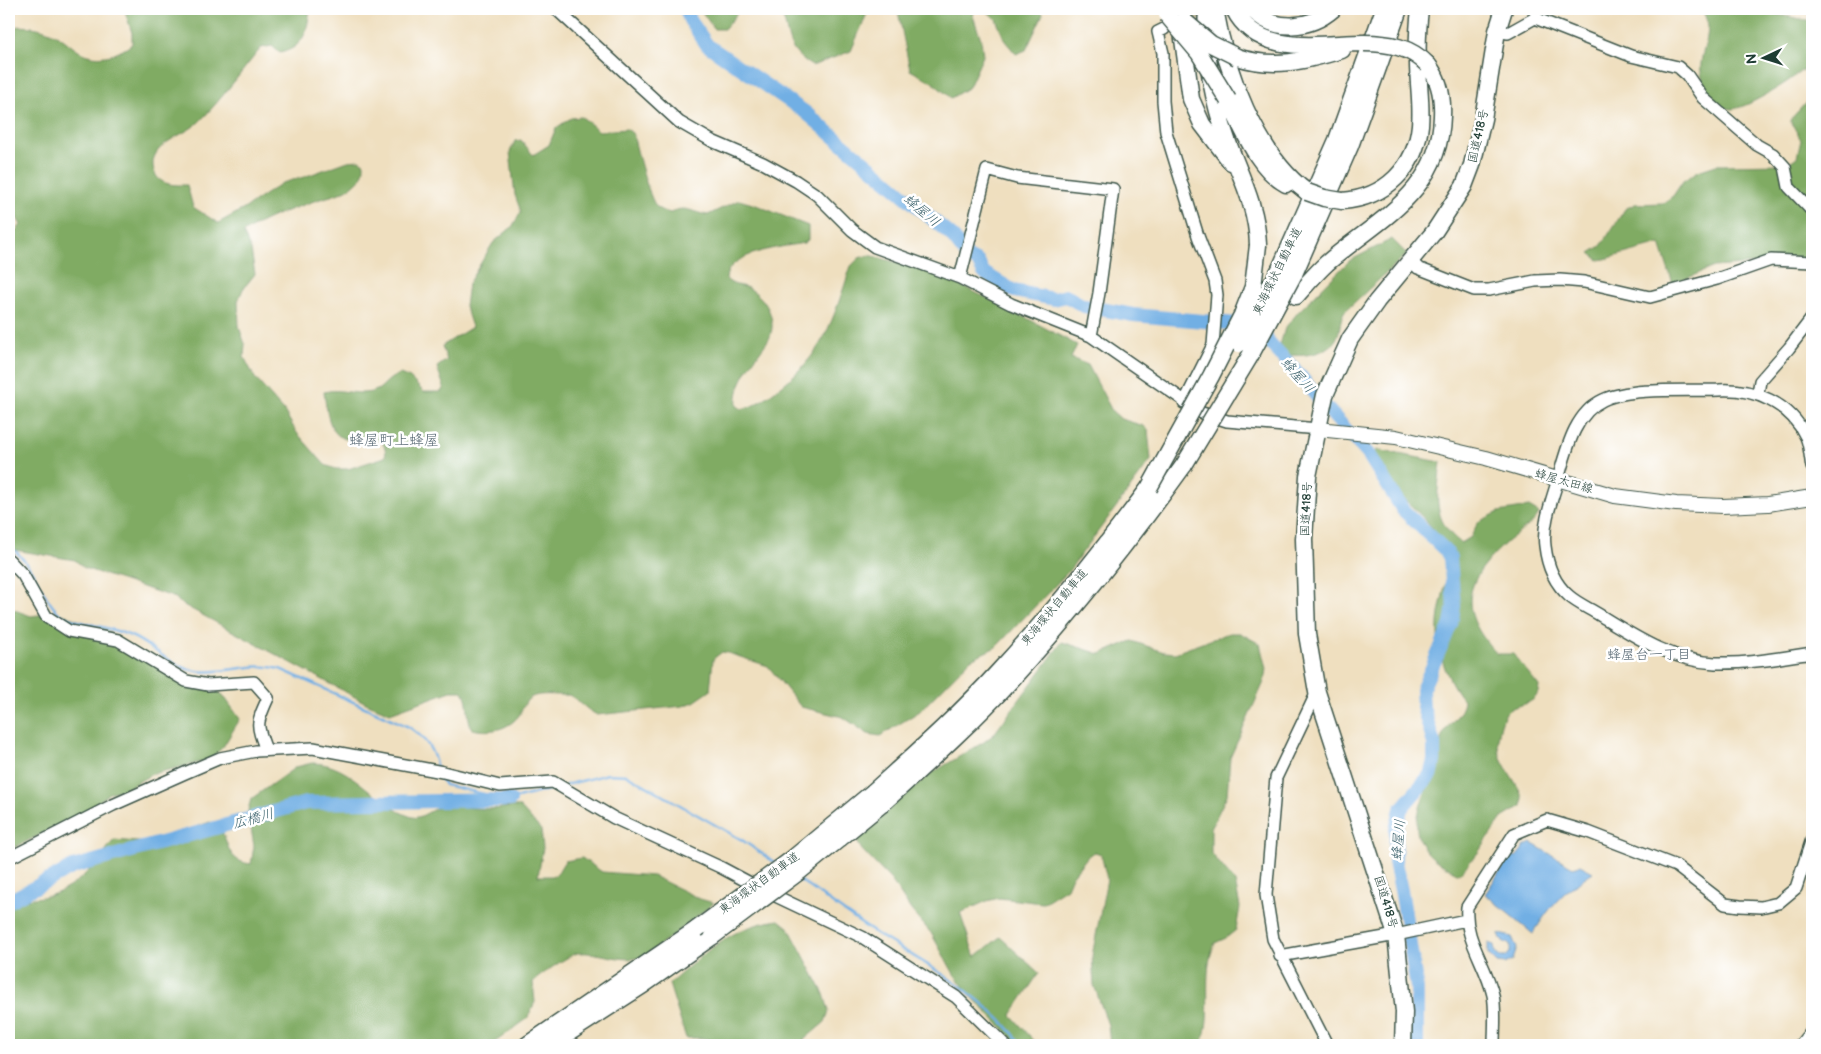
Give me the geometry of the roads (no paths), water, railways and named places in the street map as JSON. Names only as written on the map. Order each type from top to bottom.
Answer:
[{"type":"highway","points":[[1155,492],[1242,315],[1253,287],[1258,245],[1256,220],[1245,182],[1215,102],[1207,53],[1207,9]]},
{"type":"highway","points":[[1216,9],[1230,70],[1255,125],[1281,166],[1307,192]]},
{"type":"highway","points":[[1184,465],[1210,433],[1296,296],[1327,264],[1397,210],[1423,175],[1436,148],[1442,121],[1440,88],[1428,65],[1404,48],[1364,43],[1295,45],[1273,41],[1254,31],[1244,23],[1234,9]]},
{"type":"highway","points":[[1252,9],[1274,23],[1296,26],[1318,20],[1333,9]]},
{"type":"highway","name":"東海環状自動車道","points":[[550,1045],[643,985],[800,871],[878,798],[1006,664],[1155,492],[1184,465],[1254,349],[1287,271],[1384,9]]},
{"type":"highway","name":"東海環状自動車道","points":[[1155,492],[1220,377],[1287,271],[1350,146],[1399,9]]},
{"type":"highway","points":[[1169,14],[1199,53],[1267,168],[1283,182],[1324,198],[1342,201],[1366,198],[1385,188],[1403,171],[1414,151],[1420,125],[1418,63],[1420,9]]},
{"type":"highway","name":"国道418号","points":[[1403,1045],[1404,1012],[1396,936],[1317,692],[1307,634],[1304,538],[1308,476],[1325,395],[1350,339],[1377,301],[1411,261],[1454,203],[1472,165],[1483,119],[1497,32],[1504,9]]},
{"type":"highway","points":[[1169,14],[1196,112],[1210,137],[1245,182]]},
{"type":"highway","points":[[1169,14],[1211,44],[1237,57],[1264,64],[1306,60],[1364,43]]},
{"type":"highway","name":"東海環状自動車道","points":[[527,1045],[697,929],[878,798]]},
{"type":"main road","name":"蜂屋太田線","points":[[1318,429],[1396,437],[1486,458],[1615,496],[1676,504],[1723,506],[1768,504],[1812,497]]},
{"type":"street","points":[[556,9],[679,122],[712,141],[762,163],[817,194],[852,230],[875,247],[960,278],[1011,304],[1091,336],[1184,403],[1202,413],[1227,420],[1318,429]]},
{"type":"street","points":[[1497,32],[1508,33],[1536,13],[1631,56],[1678,67],[1687,75],[1703,98],[1757,146],[1773,154],[1785,167],[1789,187],[1812,211]]},
{"type":"street","points":[[1169,14],[1158,32],[1163,53],[1166,132],[1198,236],[1215,282],[1217,295],[1213,345],[1184,403]]},
{"type":"street","points":[[960,278],[987,170],[1017,178],[1113,190],[1096,316],[1091,336]]},
{"type":"street","points":[[1411,261],[1418,268],[1474,290],[1489,290],[1535,281],[1560,280],[1584,282],[1650,296],[1717,279],[1771,260],[1812,262]]},
{"type":"street","points":[[1809,322],[1812,338]]},
{"type":"street","points":[[1758,393],[1760,381],[1809,322]]},
{"type":"street","points":[[1812,467],[1810,437],[1797,421],[1782,408],[1758,393],[1730,389],[1673,391],[1630,393],[1603,400],[1585,414],[1573,433],[1546,524],[1544,544],[1549,566],[1556,581],[1568,595],[1654,647],[1676,656],[1714,663],[1751,662],[1812,653]]},
{"type":"street","points":[[9,560],[23,575],[46,616],[69,631],[118,640],[186,680],[208,685],[254,682],[268,698],[257,721],[259,733],[266,750]]},
{"type":"street","points":[[1317,692],[1276,778],[1266,895],[1273,939],[1327,1045]]},
{"type":"street","points":[[9,858],[113,805],[220,758],[266,750],[313,748],[438,770],[500,786],[553,782],[614,818],[720,867],[773,895],[862,937],[956,997],[1005,1045]]},
{"type":"street","points":[[1494,1045],[1493,996],[1468,932],[1466,920],[1467,907],[1514,834],[1547,820],[1588,832],[1676,866],[1725,904],[1740,906],[1761,906],[1778,903],[1796,888],[1812,839]]},
{"type":"street","points":[[1280,956],[1396,936],[1466,920]]},
{"type":"street","points":[[1800,1045],[1812,1030]]},
{"type":"water","points":[[1531,843],[1573,867],[1580,865],[1593,872],[1559,899],[1533,934],[1485,894],[1511,854],[1516,857],[1525,846]]},
{"type":"water","points":[[1499,934],[1512,937],[1517,948],[1513,960],[1505,964],[1497,963],[1488,954],[1488,943],[1494,945],[1495,953],[1500,957],[1506,957],[1510,952],[1510,945],[1501,940]]},
{"type":"waterway","name":"蜂屋川","points":[[686,9],[690,20],[707,45],[805,112],[951,235],[968,257],[978,262],[984,273],[1014,291],[1054,299],[1066,296],[1084,306],[1133,315],[1238,324],[1252,328],[1262,335],[1297,372],[1368,454],[1403,510],[1446,551],[1450,558],[1454,606],[1451,624],[1422,690],[1423,707],[1434,744],[1434,761],[1430,775],[1401,809],[1396,829],[1395,862],[1417,988],[1417,1045]]},
{"type":"waterway","points":[[9,547],[26,563],[51,605],[65,617],[131,636],[179,666],[188,669],[207,672],[259,666],[280,669],[409,727],[420,735],[427,744],[437,768]]},
{"type":"waterway","points":[[566,785],[608,774],[627,775],[742,840],[777,864]]},
{"type":"waterway","name":"広橋川","points":[[438,775],[445,785],[510,800],[556,788]]},
{"type":"waterway","name":"広橋川","points":[[9,901],[73,867],[306,803],[510,800]]},
{"type":"waterway","points":[[798,879],[870,929],[938,971],[975,997],[1008,1028],[1022,1045]]},
{"type":"tunnel","points":[[1175,21],[1205,9]]},
{"type":"district","name":"蜂屋町上蜂屋","points":[[394,440]]},
{"type":"district","name":"蜂屋台一丁目","points":[[1649,654]]}]
